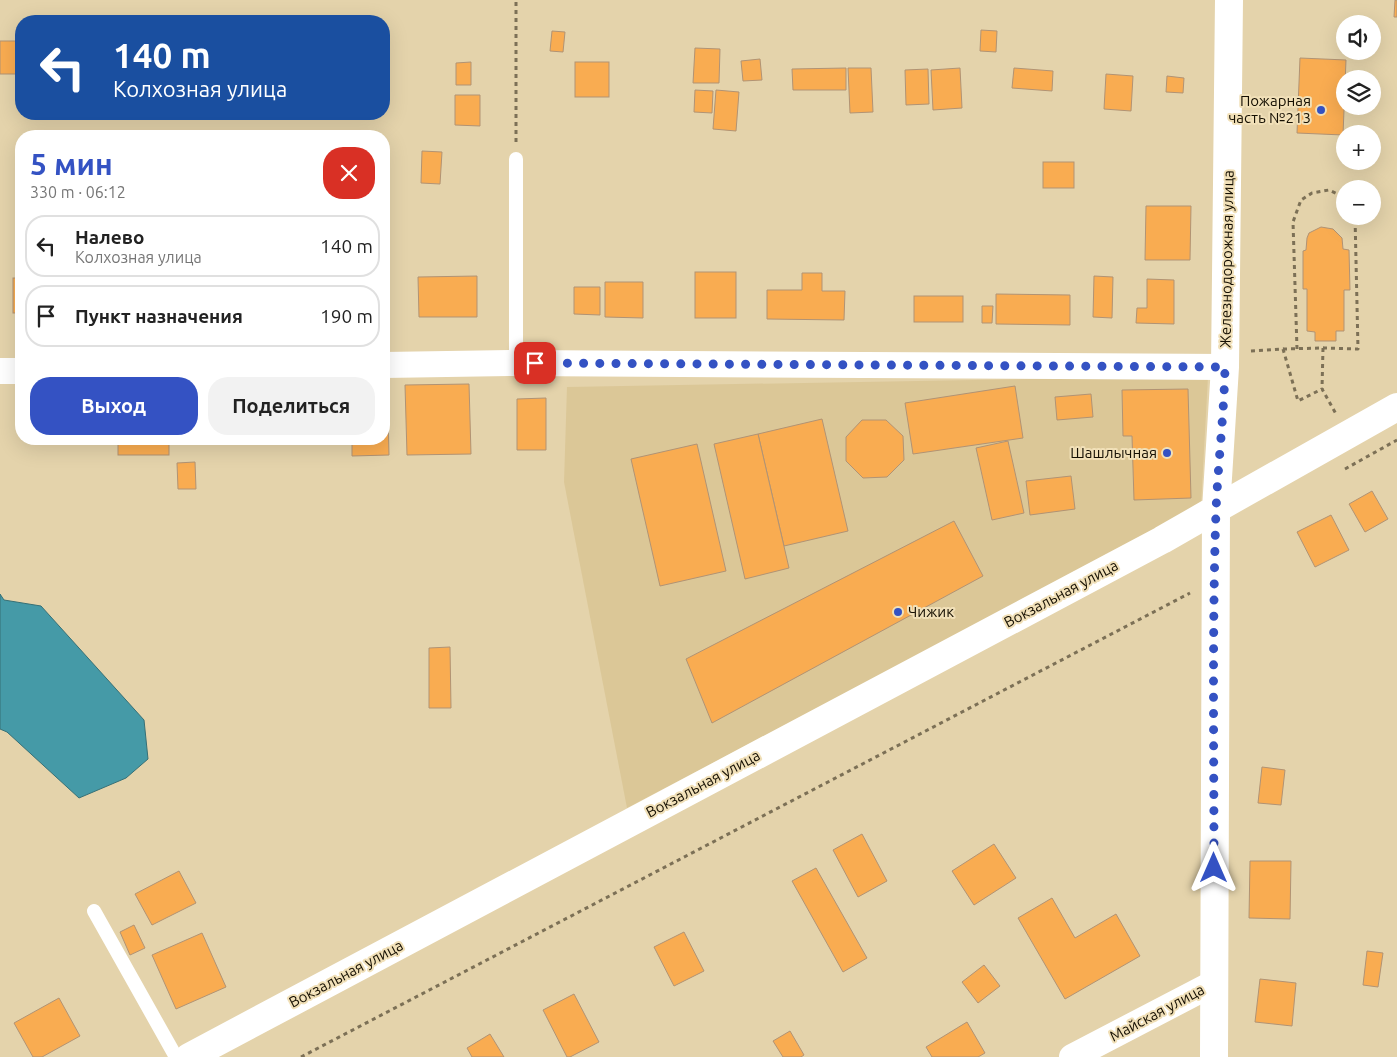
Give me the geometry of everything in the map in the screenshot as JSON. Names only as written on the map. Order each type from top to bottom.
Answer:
[{"type":"main road","name":"Железнодорожная улица","points":[[1214,1057],[1216,509],[1224,416],[1229,0]]},
{"type":"main road","name":"Вокзальная улица","points":[[189,1057],[1162,540],[1397,407]]},
{"type":"street","points":[[390,365],[516,363],[1225,367]]},
{"type":"street","points":[[0,371],[15,371]]},
{"type":"street","name":"Майская улица","points":[[1072,1057],[1214,983]]},
{"type":"lane","points":[[516,158],[516,363]]},
{"type":"lane","points":[[94,910],[176,1057]]},
{"type":"path","points":[[516,0],[516,158]]},
{"type":"path","points":[[1297,349],[1293,222],[1301,200],[1312,194],[1329,190],[1336,193]]},
{"type":"path","points":[[1247,351],[1324,348],[1358,349],[1355,225]]},
{"type":"path","points":[[1324,348],[1322,389],[1337,417]]},
{"type":"path","points":[[1282,349],[1298,401],[1322,389]]},
{"type":"path","points":[[301,1057],[1215,580]]},
{"type":"shaded area","points":[[1208,376],[1201,506],[627,808],[564,482],[567,387]]},
{"type":"water","points":[[0,594],[4,600],[41,606],[144,720],[148,759],[126,778],[79,798],[7,732],[0,729]]},
{"type":"building","points":[[1395,0],[1397,0],[1397,17],[1394,17]]},
{"type":"building","points":[[981,30],[997,31],[996,52],[980,51]]},
{"type":"building","points":[[552,31],[565,32],[563,52],[550,51]]},
{"type":"building","points":[[0,41],[15,41],[15,74],[0,74]]},
{"type":"building","points":[[695,48],[720,49],[719,83],[693,83]]},
{"type":"building","name":"Пожарная часть №213","points":[[1300,58],[1346,60],[1346,70],[1336,70],[1336,115],[1344,115],[1343,125],[1336,125],[1336,135],[1297,133]]},
{"type":"building","points":[[760,59],[762,80],[743,81],[741,61]]},
{"type":"building","points":[[471,62],[471,85],[456,85],[456,63]]},
{"type":"building","points":[[575,62],[609,62],[609,97],[575,97]]},
{"type":"building","points":[[846,68],[846,90],[793,90],[792,69]]},
{"type":"building","points":[[848,68],[871,68],[873,112],[850,113]]},
{"type":"building","points":[[960,68],[962,108],[933,110],[931,70]]},
{"type":"building","points":[[1014,68],[1053,71],[1052,91],[1012,88]]},
{"type":"building","points":[[928,69],[929,104],[906,105],[905,70]]},
{"type":"building","points":[[1106,74],[1133,76],[1131,111],[1104,109]]},
{"type":"building","points":[[1167,76],[1184,78],[1183,93],[1166,92]]},
{"type":"building","points":[[695,90],[713,91],[712,113],[694,112]]},
{"type":"building","points":[[716,90],[739,92],[736,131],[713,129]]},
{"type":"building","points":[[455,95],[480,95],[480,126],[455,125]]},
{"type":"building","points":[[422,151],[442,152],[440,184],[421,183]]},
{"type":"building","points":[[1043,162],[1074,162],[1074,188],[1043,188]]},
{"type":"building","points":[[1146,206],[1191,206],[1190,260],[1145,260]]},
{"type":"building","points":[[1321,227],[1333,229],[1342,238],[1343,249],[1349,250],[1350,290],[1344,290],[1344,331],[1336,331],[1336,341],[1315,341],[1315,332],[1307,331],[1307,289],[1303,289],[1303,251],[1306,250],[1309,233]]},
{"type":"building","points":[[695,272],[736,272],[736,318],[695,318]]},
{"type":"building","points":[[802,273],[822,273],[822,291],[845,291],[844,320],[767,319],[767,290],[802,290]]},
{"type":"building","points":[[477,276],[477,317],[419,317],[418,277]]},
{"type":"building","points":[[1094,276],[1113,277],[1112,318],[1093,317]]},
{"type":"building","points":[[13,278],[15,278],[15,313],[13,313]]},
{"type":"building","points":[[1147,279],[1174,280],[1174,324],[1136,323],[1137,308],[1147,308]]},
{"type":"building","points":[[605,282],[643,282],[643,318],[605,317]]},
{"type":"building","points":[[574,287],[600,287],[600,315],[574,314]]},
{"type":"building","points":[[996,294],[1070,295],[1070,325],[996,324]]},
{"type":"building","points":[[914,296],[963,296],[963,322],[914,322]]},
{"type":"building","points":[[982,306],[993,306],[992,323],[982,323]]},
{"type":"building","points":[[469,384],[471,454],[407,455],[405,385]]},
{"type":"building","points":[[1015,386],[1023,438],[913,454],[905,403]]},
{"type":"building","points":[[1188,389],[1191,498],[1134,500],[1132,436],[1123,436],[1122,390]]},
{"type":"building","points":[[1091,394],[1093,417],[1057,420],[1055,397]]},
{"type":"building","points":[[546,398],[546,450],[517,450],[517,399]]},
{"type":"building","points":[[822,419],[848,531],[784,546],[758,434]]},
{"type":"building","points":[[862,420],[886,420],[903,436],[904,460],[887,477],[863,478],[846,461],[846,437]]},
{"type":"building","points":[[758,434],[789,568],[745,579],[714,444]]},
{"type":"building","points":[[1008,441],[1024,513],[992,520],[976,448]]},
{"type":"building","points":[[697,444],[726,571],[660,586],[631,459]]},
{"type":"building","points":[[118,445],[169,445],[169,455],[118,455]]},
{"type":"building","points":[[352,445],[389,445],[389,455],[352,456]]},
{"type":"building","points":[[195,462],[196,489],[178,489],[177,463]]},
{"type":"building","points":[[1071,476],[1075,509],[1030,515],[1026,481]]},
{"type":"building","points":[[1372,491],[1388,519],[1365,532],[1349,504]]},
{"type":"building","points":[[1331,515],[1349,550],[1315,567],[1297,532]]},
{"type":"building","points":[[954,521],[983,576],[712,723],[686,659]]},
{"type":"building","points":[[450,647],[451,708],[429,708],[429,648]]},
{"type":"building","points":[[1262,767],[1285,770],[1281,805],[1258,803]]},
{"type":"building","points":[[862,834],[887,881],[858,897],[833,850]]},
{"type":"building","points":[[994,844],[1016,878],[974,905],[952,871]]},
{"type":"building","points":[[1250,861],[1291,861],[1290,919],[1249,918]]},
{"type":"building","points":[[816,868],[867,958],[843,972],[792,881]]},
{"type":"building","points":[[179,871],[196,903],[152,925],[135,894]]},
{"type":"building","points":[[1052,898],[1075,938],[1116,914],[1140,956],[1065,999],[1018,918]]},
{"type":"building","points":[[134,925],[145,948],[130,955],[120,932]]},
{"type":"building","points":[[684,932],[704,971],[674,986],[654,947]]},
{"type":"building","points":[[202,933],[226,987],[176,1009],[152,955]]},
{"type":"building","points":[[1367,951],[1383,953],[1378,987],[1363,985]]},
{"type":"building","points":[[984,965],[1000,986],[978,1003],[962,982]]},
{"type":"building","points":[[1260,979],[1296,983],[1292,1026],[1255,1022]]},
{"type":"building","points":[[574,994],[599,1042],[567,1057],[543,1010]]},
{"type":"building","points":[[59,998],[80,1036],[42,1057],[33,1057],[14,1023]]},
{"type":"building","points":[[967,1022],[985,1053],[978,1057],[932,1057],[926,1047]]},
{"type":"building","points":[[790,1031],[804,1055],[801,1057],[783,1057],[773,1041]]},
{"type":"building","points":[[490,1034],[504,1057],[472,1057],[467,1048]]},
{"type":"place","name":"Пожарная часть №213","points":[[1321,110]]},
{"type":"place","name":"Шашлычная","points":[[1167,453]]},
{"type":"place","name":"Чижик","points":[[898,612]]},
{"type":"route","points":[[535,363],[1225,367],[1224,416],[1216,509],[1214,868]]}]
